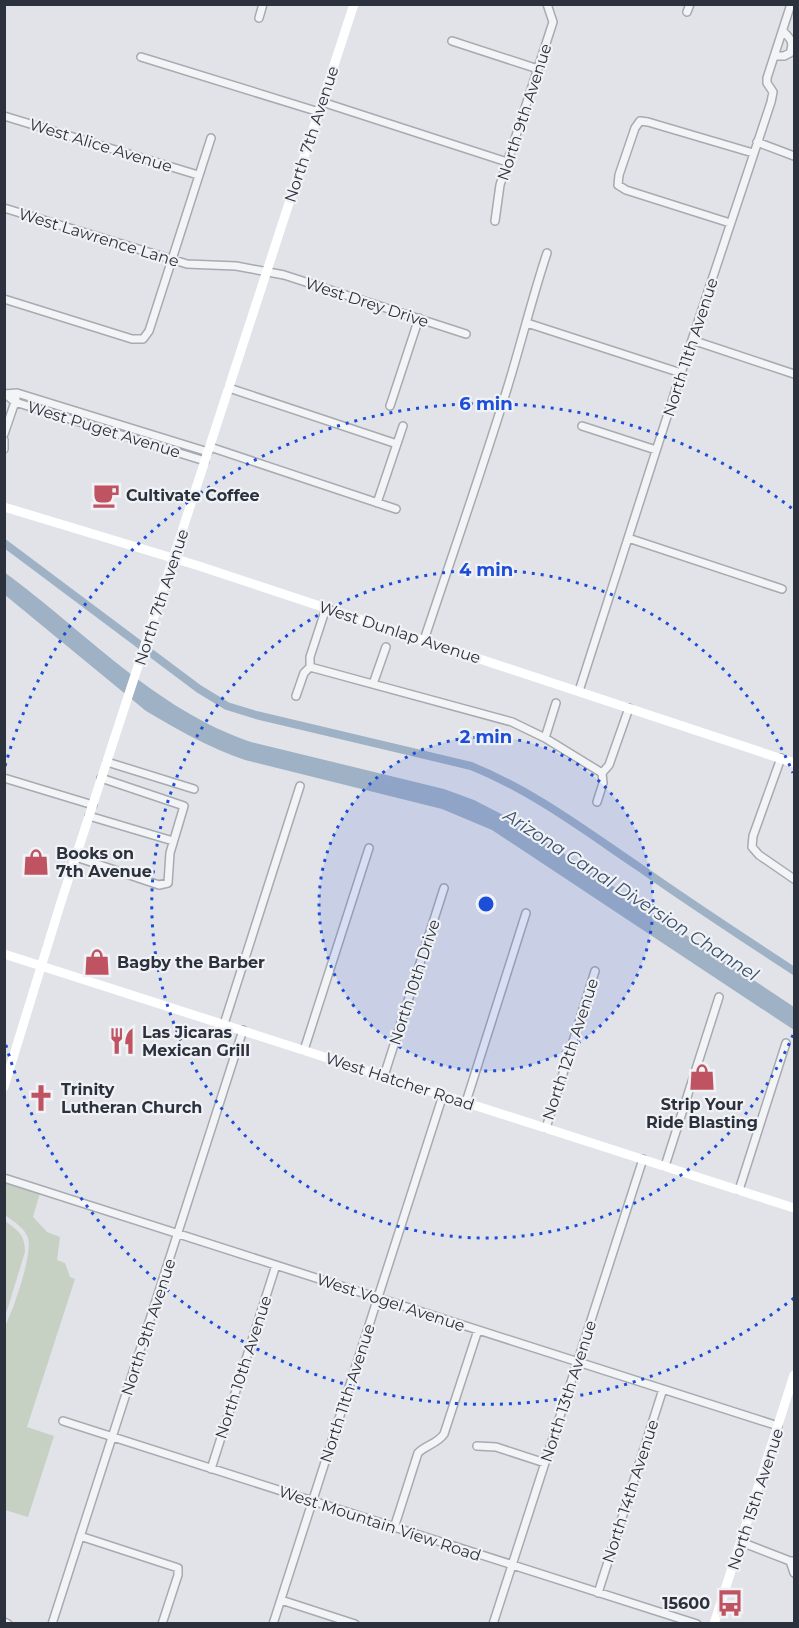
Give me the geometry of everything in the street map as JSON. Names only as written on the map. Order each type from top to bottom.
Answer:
[{"type":"main road","name":"North 7th Avenue","points":[[4,1087],[89,816],[354,4]]},
{"type":"main road","name":"West Dunlap Avenue","points":[[4,507],[174,558],[795,763]]},
{"type":"main road","name":"West Hatcher Road","points":[[4,954],[795,1208]]},
{"type":"main road","name":"North 15th Avenue","points":[[714,1623],[795,1375]]},
{"type":"street","points":[[259,18],[263,4]]},
{"type":"street","name":"North 9th Avenue","points":[[495,221],[500,185],[554,22],[547,4]]},
{"type":"street","name":"North 11th Avenue","points":[[579,691],[771,102],[773,92],[767,83],[791,4]]},
{"type":"street","points":[[775,56],[790,53],[794,45],[783,32]]},
{"type":"street","points":[[452,41],[538,69]]},
{"type":"street","points":[[141,57],[319,112]]},
{"type":"street","points":[[322,102],[507,162]]},
{"type":"street","name":"West Alice Avenue","points":[[4,116],[198,175]]},
{"type":"street","points":[[730,223],[626,190],[618,185],[619,176],[635,128],[640,121],[753,153]]},
{"type":"street","points":[[4,299],[132,339],[142,339],[149,331],[211,138]]},
{"type":"street","points":[[757,142],[795,156]]},
{"type":"street","name":"West Lawrence Lane","points":[[4,208],[187,264],[237,266],[266,271]]},
{"type":"street","points":[[424,640],[527,323],[530,303],[547,253]]},
{"type":"street","name":"West Drey Drive","points":[[266,271],[285,275],[466,334]]},
{"type":"street","points":[[390,406],[419,318]]},
{"type":"street","points":[[527,323],[681,373]]},
{"type":"street","points":[[692,340],[795,374]]},
{"type":"street","points":[[229,388],[397,444]]},
{"type":"street","points":[[4,434],[17,393]]},
{"type":"street","name":"West Puget Avenue","points":[[5,394],[17,393],[396,509]]},
{"type":"street","name":"West Puget Avenue","points":[[5,394],[15,402],[74,420],[208,453]]},
{"type":"street","points":[[74,420],[76,411]]},
{"type":"street","points":[[377,503],[403,426]]},
{"type":"street","points":[[582,426],[656,450]]},
{"type":"street","points":[[4,440],[4,449]]},
{"type":"street","points":[[628,538],[782,589]]},
{"type":"street","points":[[296,696],[304,673],[310,667],[310,657],[326,608]]},
{"type":"street","points":[[373,684],[386,647]]},
{"type":"street","points":[[310,667],[499,718],[545,738],[602,773]]},
{"type":"street","points":[[545,738],[556,703]]},
{"type":"street","points":[[597,802],[603,783],[602,773],[609,765],[628,708]]},
{"type":"street","points":[[781,758],[753,836],[752,847],[759,855],[795,879]]},
{"type":"street","points":[[107,762],[194,789]]},
{"type":"street","points":[[4,778],[93,805]]},
{"type":"street","points":[[76,857],[159,885],[168,883],[172,842],[184,806],[102,778]]},
{"type":"street","points":[[224,1024],[300,786]]},
{"type":"street","points":[[89,816],[172,842]]},
{"type":"street","points":[[304,1050],[369,848]]},
{"type":"street","name":"North 10th Drive","points":[[384,1076],[444,888]]},
{"type":"street","points":[[466,1102],[526,913]]},
{"type":"street","name":"North 12th Avenue","points":[[546,1128],[595,971]]},
{"type":"street","points":[[665,1166],[719,998]]},
{"type":"street","name":"North 9th Avenue","points":[[52,1623],[243,1030]]},
{"type":"street","points":[[739,1190],[786,1043]]},
{"type":"street","name":"North 11th Avenue","points":[[273,1623],[443,1095]]},
{"type":"street","name":"North 13th Avenue","points":[[493,1623],[643,1159]]},
{"type":"street","name":"West Vogel Avenue","points":[[4,1178],[778,1426]]},
{"type":"street","name":"North 10th Avenue","points":[[211,1469],[276,1265]]},
{"type":"street","points":[[394,1528],[418,1453],[440,1440],[444,1434],[478,1330]]},
{"type":"street","name":"North 14th Avenue","points":[[598,1593],[663,1389]]},
{"type":"street","name":"West Mountain View Road","points":[[63,1421],[512,1566],[698,1623]]},
{"type":"street","points":[[477,1446],[496,1447],[545,1463]]},
{"type":"street","points":[[80,1536],[178,1568],[178,1575],[162,1623]]},
{"type":"street","points":[[741,1542],[792,1561],[795,1573]]},
{"type":"street","points":[[280,1600],[355,1623]]},
{"type":"green space","points":[[4,1182],[40,1193],[33,1217],[47,1232],[60,1237],[57,1260],[65,1263],[70,1277],[75,1279],[27,1427],[54,1436],[28,1517],[5,1510],[5,1326],[21,1282],[29,1246],[24,1231],[5,1215]]},
{"type":"green space","points":[[5,1221],[22,1237],[25,1252],[5,1317]]},
{"type":"water","points":[[4,572],[122,667],[183,710],[216,728],[251,742],[444,789],[474,800],[515,821],[794,1007],[794,1030],[492,830],[442,809],[245,760],[182,732],[146,711],[5,595]]},
{"type":"waterway","points":[[4,543],[199,689],[227,706],[256,715],[471,766],[494,776],[558,812],[794,971]]},
{"type":"place","name":"Cultivate Coffee","points":[[106,495]]},
{"type":"place","name":"Books on 7th Avenue","points":[[36,862]]},
{"type":"place","name":"Bagby the Barber","points":[[97,962]]},
{"type":"place","name":"Las Jicaras Mexican Grill","points":[[122,1041]]},
{"type":"place","name":"Strip Your Ride Blasting","points":[[702,1077]]},
{"type":"place","name":"Trinity Lutheran Church","points":[[41,1098]]},
{"type":"place","name":"15600","points":[[730,1603]]},
{"type":"water label","name":"Arizona Canal Diversion Channel","points":[[631,895]]}]
